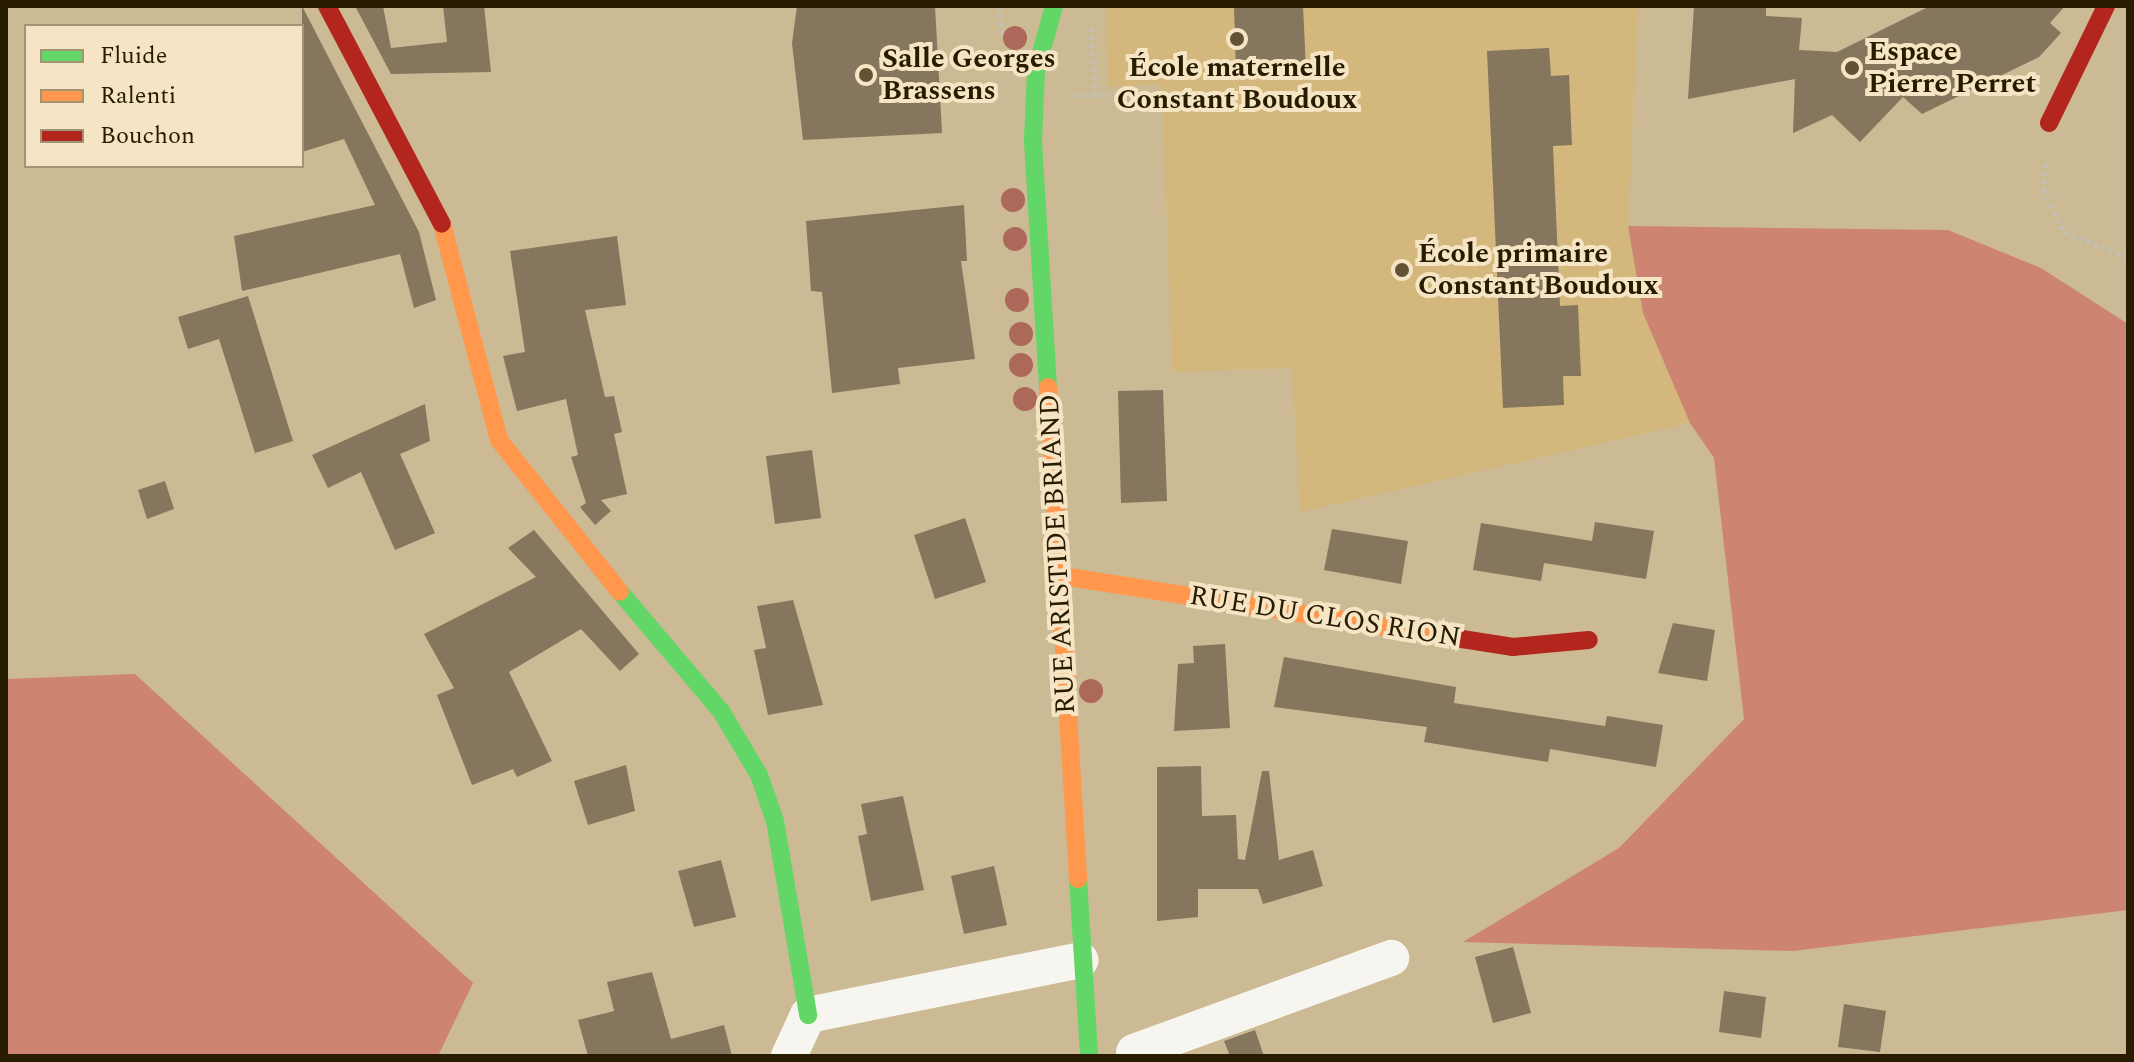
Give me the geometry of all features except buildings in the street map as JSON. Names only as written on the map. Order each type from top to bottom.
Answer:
[{"type":"street","points":[[327,6],[442,223],[485,406],[511,462],[721,711],[759,775],[775,821],[808,1015],[789,1056]]},
{"type":"street","name":"RUE ARISTIDE BRIAND","points":[[1054,6],[1033,95],[1081,960],[1089,1056]]},
{"type":"street","points":[[2049,123],[2106,6]]},
{"type":"street","name":"RUE DU CLOS RION","points":[[1062,576],[1513,647],[1589,640]]},
{"type":"street","points":[[1085,1016],[1136,1054],[1391,958]]},
{"type":"street","points":[[808,1015],[1081,960]]},
{"type":"path","points":[[1092,21],[1094,94]]},
{"type":"path","points":[[1033,95],[1162,94]]},
{"type":"path","points":[[2049,123],[2043,190],[2064,232],[2128,257]]},
{"type":"shaded area","name":"École primaire Constant Boudoux","points":[[1105,6],[1638,6],[1628,226],[1643,313],[1690,423],[1300,512],[1292,368],[1172,372],[1162,84],[1108,87]]},
{"type":"shaded area","points":[[1628,226],[1948,230],[2041,268],[2128,324],[2128,910],[1793,951],[1463,942],[1619,848],[1744,719],[1714,458],[1690,423],[1643,313]]},
{"type":"shaded area","points":[[135,674],[473,983],[438,1056],[6,1056],[6,679]]},
{"type":"traffic: fast","points":[[1048,387],[1033,140],[1036,71],[1054,6]]},
{"type":"traffic: fast","points":[[620,592],[721,711],[759,775],[775,821],[808,1015]]},
{"type":"traffic: fast","points":[[1078,879],[1089,1056]]},
{"type":"traffic: slow","points":[[442,224],[499,440],[620,592]]},
{"type":"traffic: slow","points":[[1048,387],[1078,879]]},
{"type":"traffic: slow","points":[[1062,576],[1443,636]]},
{"type":"traffic: jam","points":[[327,6],[442,224]]},
{"type":"traffic: jam","points":[[2049,123],[2106,6]]},
{"type":"traffic: jam","points":[[1443,636],[1513,647],[1589,640]]},
{"type":"place","name":"École maternelle Constant Boudoux","points":[[1237,39]]},
{"type":"place","name":"Espace Pierre Perret","points":[[1852,68]]},
{"type":"place","name":"Salle Georges Brassens","points":[[866,75]]},
{"type":"place","name":"École primaire Constant Boudoux","points":[[1402,270]]}]
